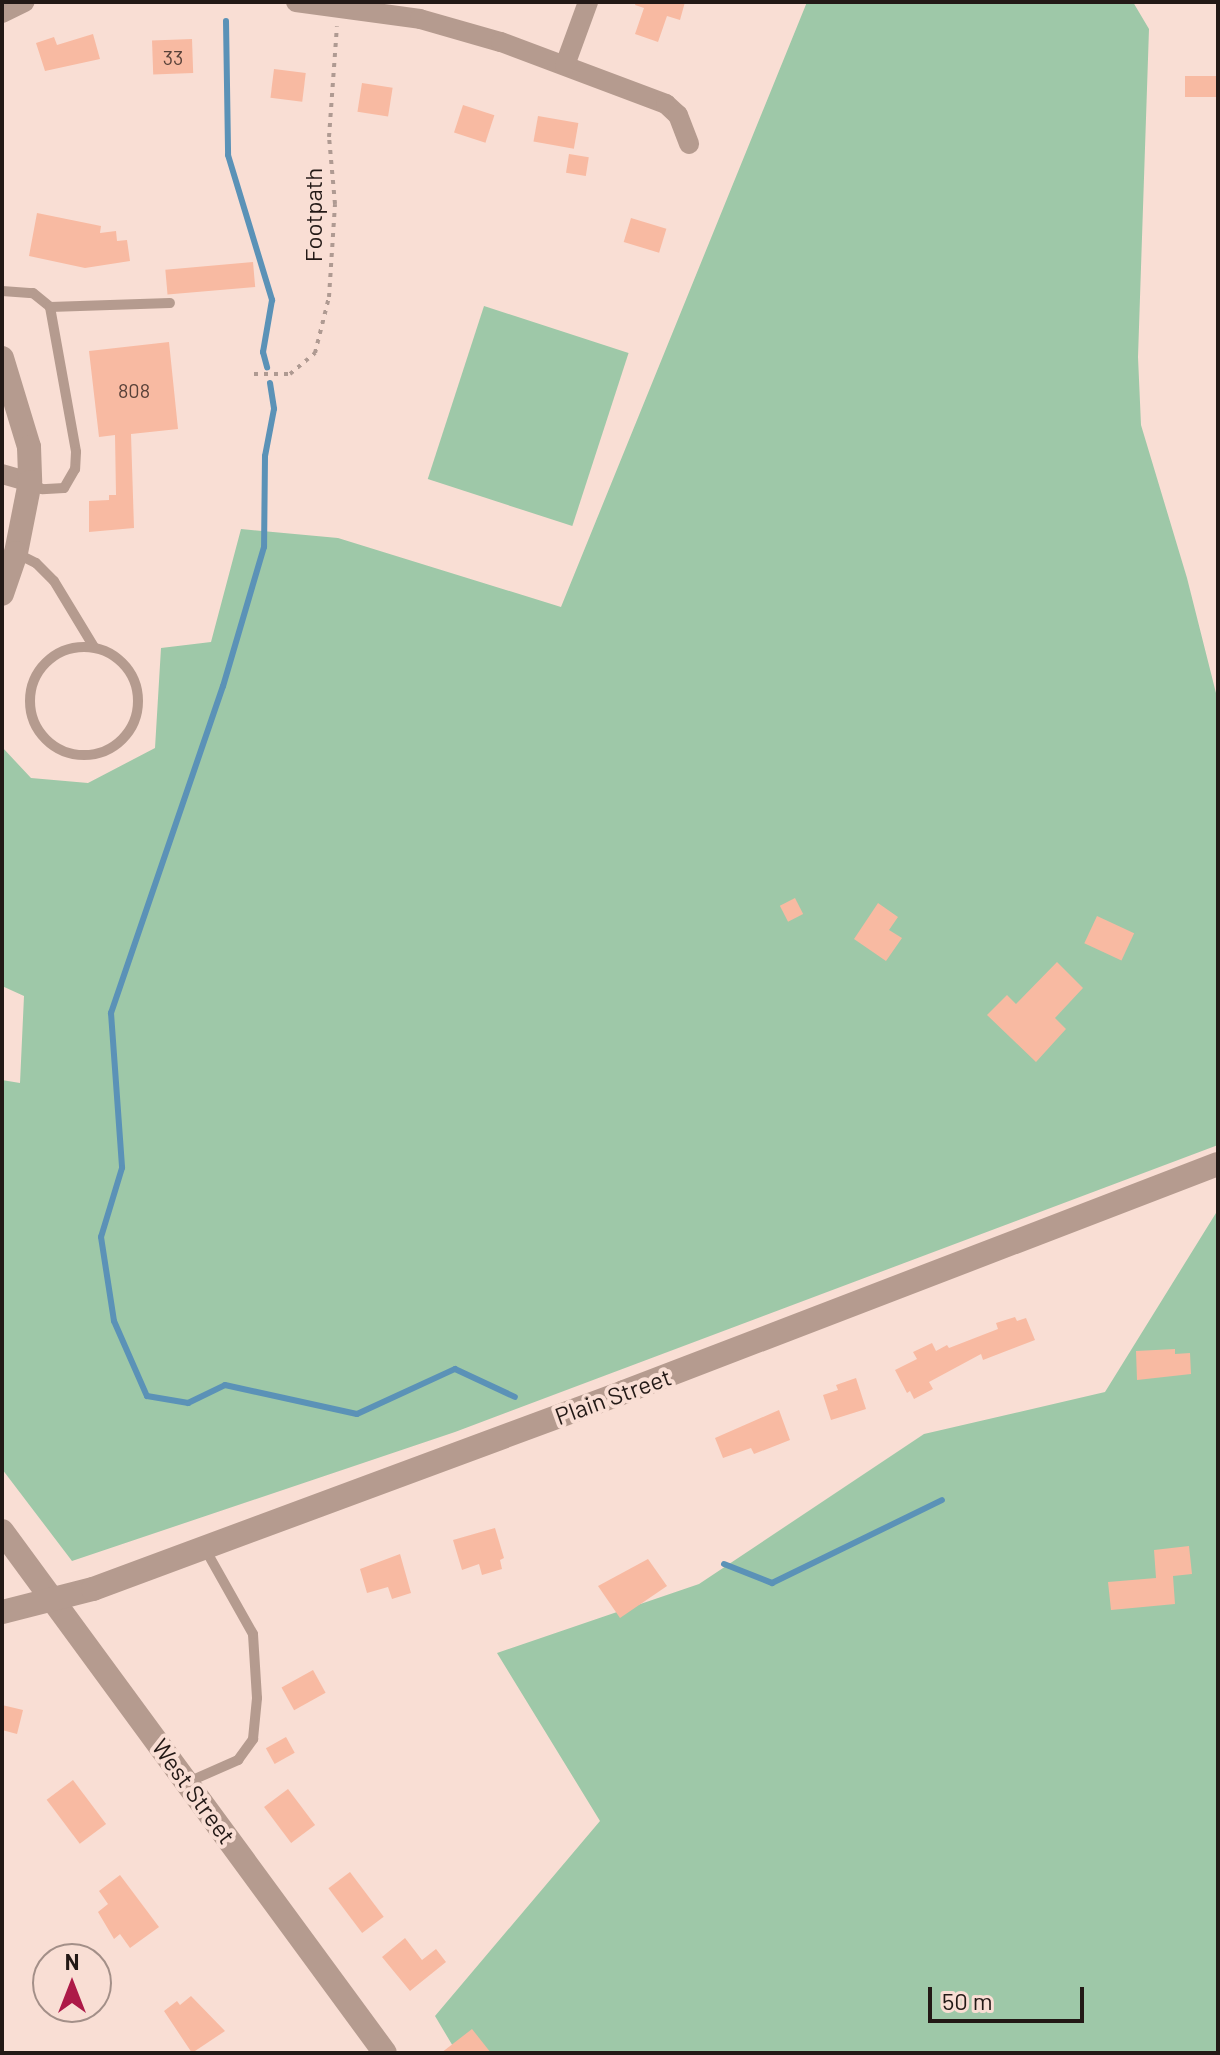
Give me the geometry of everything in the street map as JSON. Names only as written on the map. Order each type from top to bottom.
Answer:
[{"type":"street","points":[[2,13],[25,2]]},
{"type":"street","points":[[296,2],[448,26],[565,65],[666,104],[678,115],[689,144]]},
{"type":"street","points":[[565,65],[588,2]]},
{"type":"street","points":[[2,358],[29,447],[30,482],[16,553],[2,594]]},
{"type":"street","points":[[2,474],[30,482]]},
{"type":"street","name":"Plain Street","points":[[2,1612],[53,1601],[204,1547],[654,1381],[1218,1164]]},
{"type":"street","name":"West Street","points":[[2,1531],[385,2053]]},
{"type":"lane","points":[[2,291],[33,293],[50,307],[76,452],[75,469],[64,488],[42,489],[30,482]]},
{"type":"lane","points":[[50,307],[170,303]]},
{"type":"lane","points":[[16,553],[36,563],[54,581],[94,647],[110,653],[129,670],[139,694],[139,711],[123,741],[107,751],[88,756],[69,754],[52,746],[39,732],[31,715],[30,696],[35,678],[46,663],[60,653],[94,647]]},
{"type":"lane","points":[[188,1782],[238,1760],[253,1739],[257,1698],[253,1634],[204,1547]]},
{"type":"path","name":"Footpath","points":[[254,374],[290,374],[315,353],[329,297],[335,204],[329,137],[339,8]]},
{"type":"green space","points":[[807,2],[1133,2],[1149,29],[1138,357],[1141,425],[1187,578],[1218,701],[1218,1145],[455,1432],[72,1561],[2,1469],[2,1080],[20,1083],[24,996],[2,986],[2,747],[31,778],[88,783],[155,748],[161,648],[211,642],[241,529],[338,538],[561,607]]},
{"type":"green space","points":[[484,306],[629,353],[572,526],[428,479]]},
{"type":"green space","points":[[1216,1213],[1218,2053],[457,2053],[435,2016],[600,1821],[497,1653],[699,1584],[924,1434],[1105,1392]]},
{"type":"building","points":[[636,2],[685,2],[680,20],[667,16],[658,42],[635,34],[644,8],[635,5]]},
{"type":"building","points":[[93,34],[100,59],[45,71],[36,43],[54,37],[57,45]]},
{"type":"building","points":[[192,39],[193,73],[153,74],[152,40]]},
{"type":"building","points":[[274,69],[306,73],[302,102],[270,98]]},
{"type":"building","points":[[1185,76],[1218,76],[1218,97],[1185,97]]},
{"type":"building","points":[[362,83],[393,88],[388,116],[357,112]]},
{"type":"building","points":[[463,105],[494,115],[485,143],[454,133]]},
{"type":"building","points":[[538,116],[578,123],[574,149],[533,142]]},
{"type":"building","points":[[569,154],[589,157],[586,176],[566,173]]},
{"type":"building","points":[[37,213],[101,226],[100,233],[116,231],[117,241],[127,240],[130,261],[85,268],[29,256]]},
{"type":"building","points":[[631,218],[666,229],[659,253],[624,242]]},
{"type":"building","points":[[253,262],[255,287],[168,295],[165,270]]},
{"type":"building","points":[[169,342],[178,429],[131,434],[134,528],[89,532],[89,501],[109,500],[109,495],[116,495],[115,435],[99,437],[89,351]]},
{"type":"building","points":[[795,898],[803,914],[788,922],[780,906]]},
{"type":"building","points":[[878,903],[898,917],[889,930],[902,938],[886,961],[854,939]]},
{"type":"building","points":[[1097,916],[1134,933],[1121,961],[1084,943]]},
{"type":"building","points":[[1057,962],[1083,988],[1055,1018],[1066,1029],[1036,1062],[987,1015],[1007,995],[1016,1004]]},
{"type":"building","points":[[1015,1317],[1017,1321],[1026,1318],[1035,1340],[983,1360],[981,1354],[929,1382],[933,1389],[914,1399],[910,1391],[907,1393],[895,1370],[917,1359],[913,1352],[932,1343],[936,1351],[947,1345],[949,1348],[998,1329],[996,1323]]},
{"type":"building","points":[[1175,1349],[1175,1354],[1190,1353],[1191,1374],[1137,1380],[1136,1351]]},
{"type":"building","points":[[856,1378],[866,1409],[831,1420],[823,1395],[838,1390],[836,1385]]},
{"type":"building","points":[[779,1410],[790,1440],[754,1454],[751,1448],[723,1458],[715,1438]]},
{"type":"building","points":[[495,1528],[504,1558],[500,1560],[502,1569],[482,1575],[479,1564],[462,1570],[453,1540]]},
{"type":"building","points":[[1189,1546],[1192,1574],[1173,1576],[1175,1604],[1111,1610],[1108,1582],[1156,1578],[1154,1550]]},
{"type":"building","points":[[400,1554],[411,1593],[392,1599],[388,1587],[367,1593],[360,1569]]},
{"type":"building","points":[[648,1559],[667,1586],[620,1618],[598,1586]]},
{"type":"building","points":[[313,1670],[326,1693],[294,1710],[282,1687]]},
{"type":"building","points":[[2,1705],[23,1710],[17,1734],[2,1730]]},
{"type":"building","points":[[286,1737],[295,1753],[275,1764],[266,1748]]},
{"type":"building","points":[[73,1780],[106,1824],[80,1844],[47,1800]]},
{"type":"building","points":[[288,1789],[315,1825],[291,1843],[264,1807]]},
{"type":"building","points":[[350,1872],[384,1917],[362,1933],[328,1888]]},
{"type":"building","points":[[120,1875],[159,1927],[130,1948],[120,1934],[114,1939],[98,1912],[108,1904],[99,1891]]},
{"type":"building","points":[[405,1938],[422,1960],[436,1949],[446,1962],[410,1991],[382,1957]]},
{"type":"building","points":[[191,1996],[225,2031],[192,2053],[164,2011],[177,2001],[180,2005]]},
{"type":"building","points":[[472,2029],[491,2053],[441,2053]]},
{"type":"waterway","points":[[226,21],[228,155],[272,300],[263,352],[267,367]]},
{"type":"waterway","points":[[270,383],[274,409],[265,456],[264,547],[223,686],[111,1013],[122,1168],[101,1237],[114,1321],[147,1396],[188,1403],[225,1385],[357,1414],[455,1369],[515,1397]]},
{"type":"waterway","points":[[724,1564],[772,1583],[942,1500]]}]
